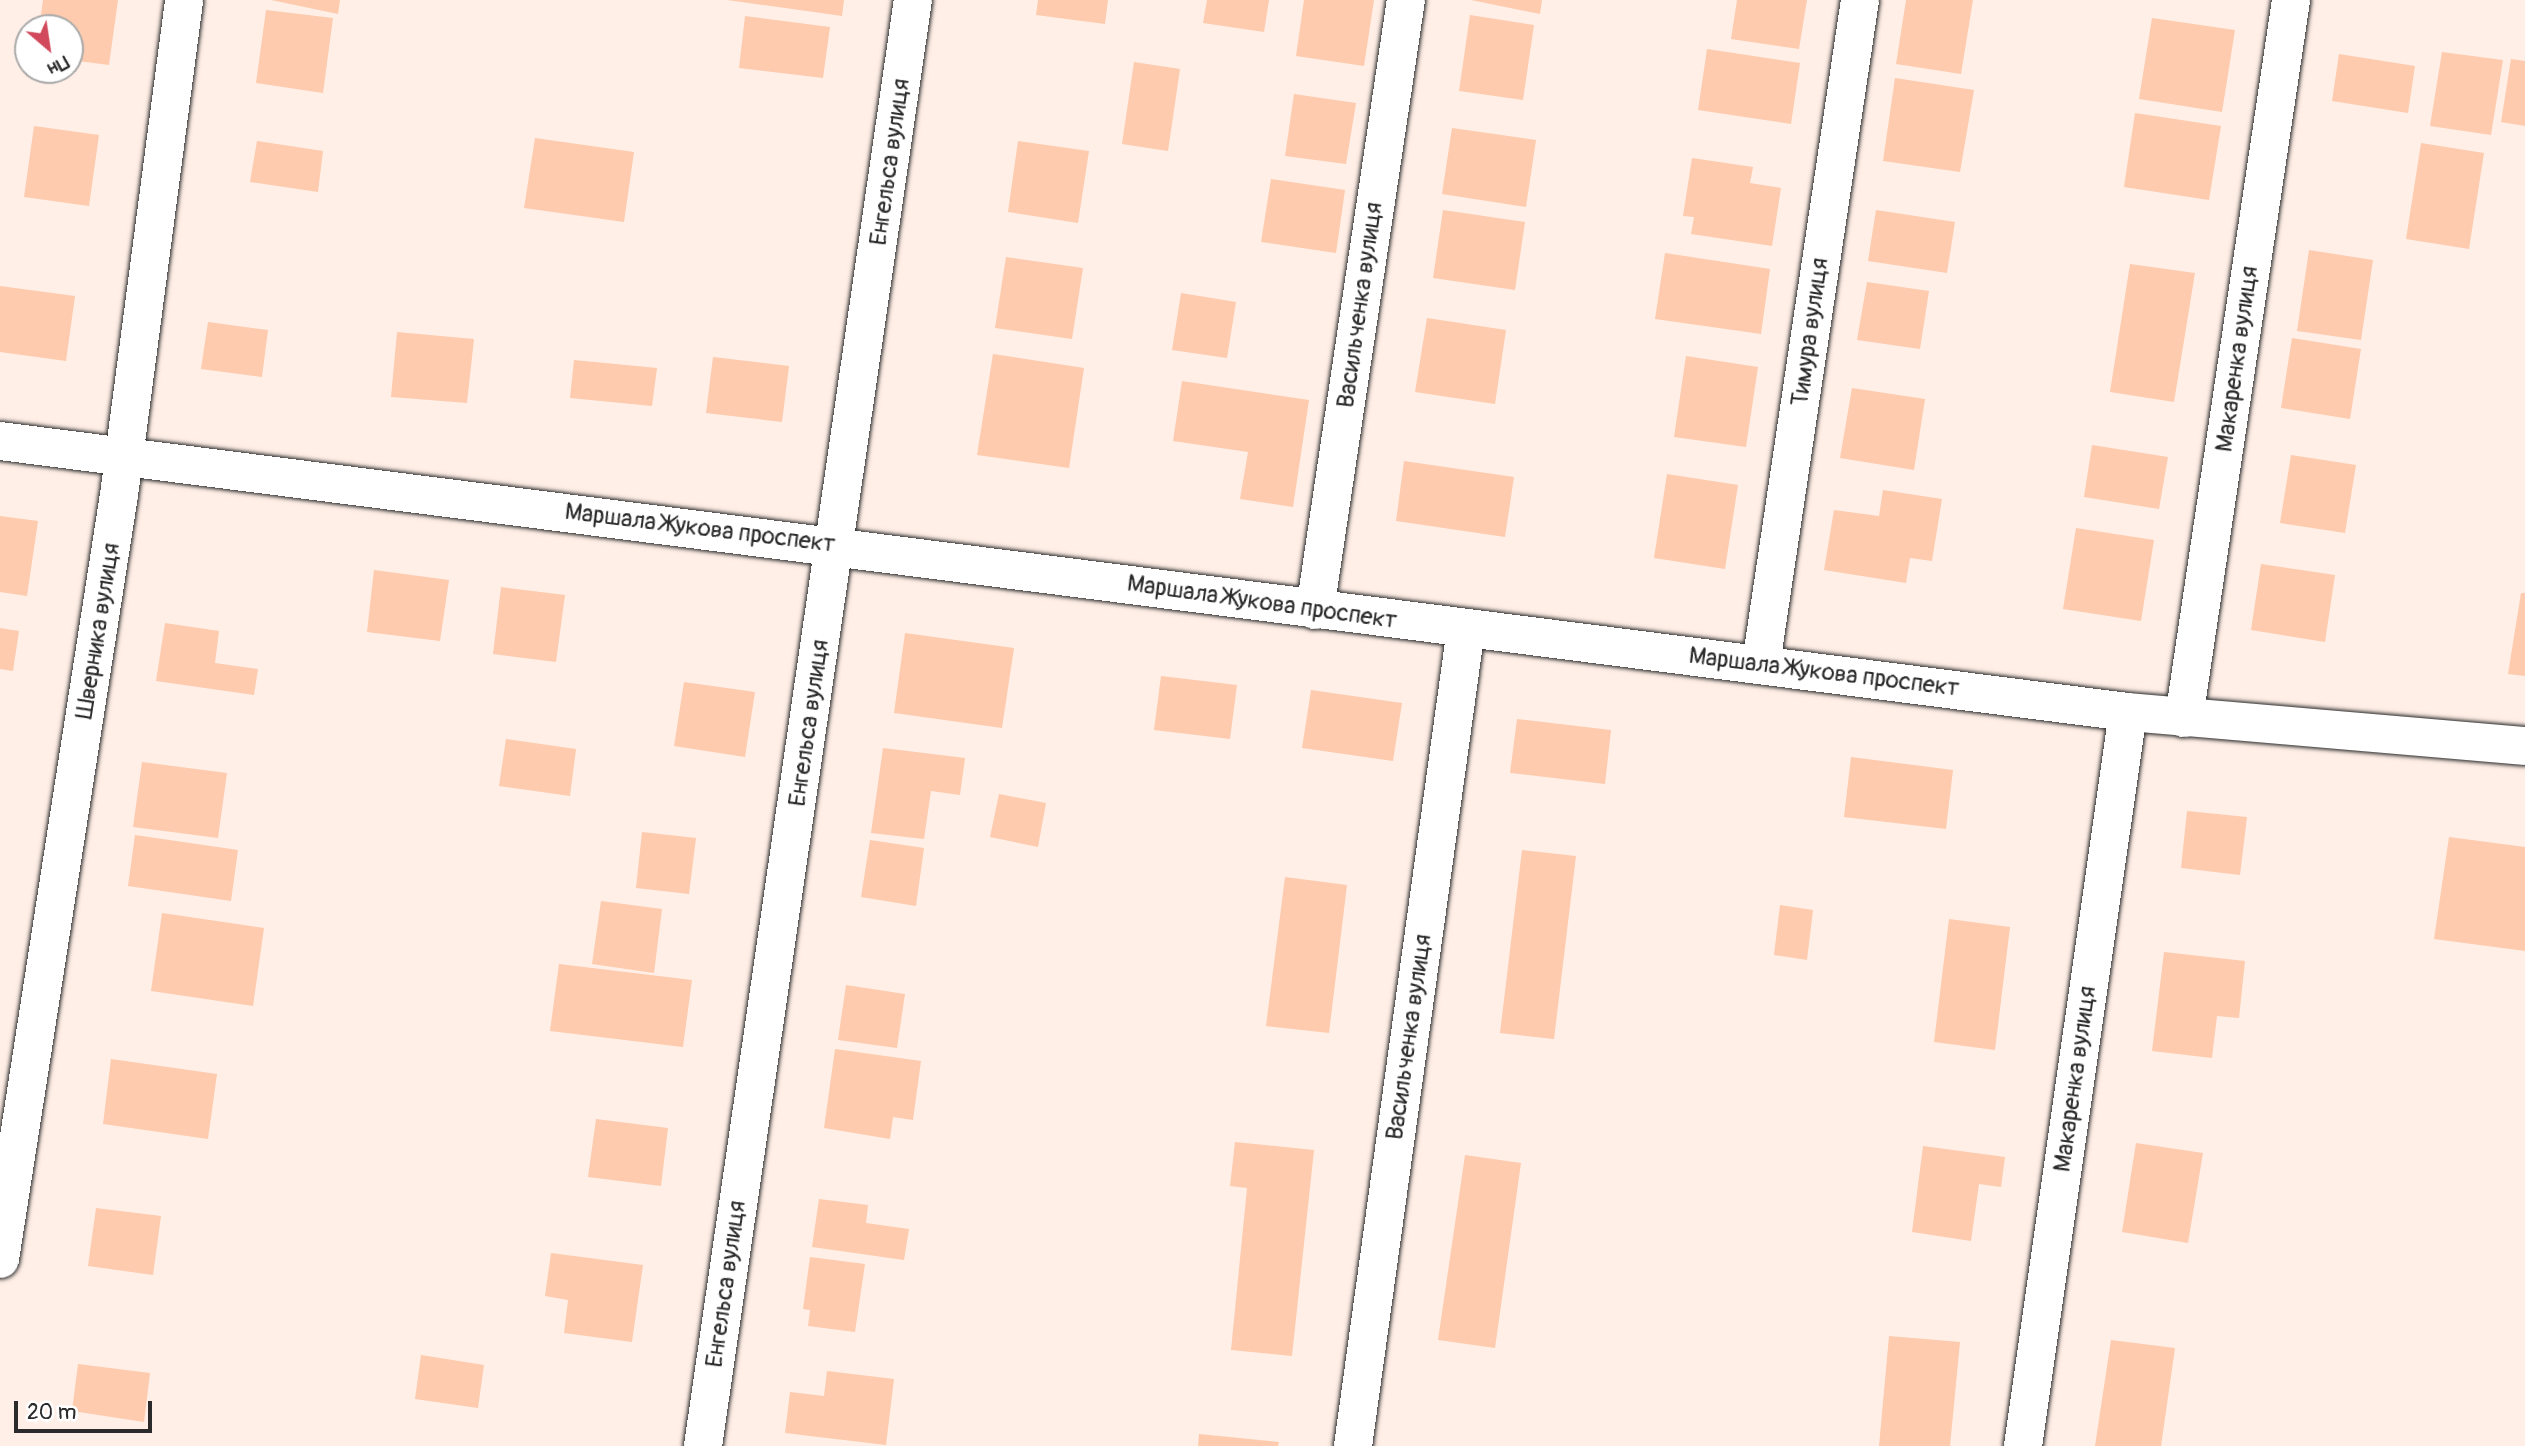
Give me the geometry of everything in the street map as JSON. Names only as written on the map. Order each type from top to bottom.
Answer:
[{"type":"street","name":"Шверника вулиця","points":[[0,1259],[124,455],[184,0]]},
{"type":"street","name":"Енгельса вулиця","points":[[702,1446],[837,545],[913,0]]},
{"type":"street","name":"Васильченка вулиця","points":[[1315,610],[1406,0]]},
{"type":"street","name":"Тимура вулиця","points":[[1761,664],[1860,0]]},
{"type":"street","name":"Макаренка вулиця","points":[[2184,718],[2291,0]]},
{"type":"street","name":"Маршала Жукова проспект","points":[[0,442],[124,455],[837,545],[1315,610],[2128,712],[2525,746]]},
{"type":"street","name":"Васильченка вулиця","points":[[1353,1446],[1466,629]]},
{"type":"street","name":"Макаренка вулиця","points":[[2023,1446],[2128,712]]},
{"type":"building","points":[[43,0],[118,0],[109,65],[84,62],[84,14],[41,14]]},
{"type":"building","points":[[271,0],[340,0],[338,14]]},
{"type":"building","points":[[727,0],[844,0],[842,16]]},
{"type":"building","points":[[1038,0],[1108,0],[1105,24],[1036,15]]},
{"type":"building","points":[[1207,0],[1269,0],[1264,32],[1203,23]]},
{"type":"building","points":[[1304,0],[1374,0],[1364,66],[1296,56]]},
{"type":"building","points":[[1471,0],[1542,0],[1540,14]]},
{"type":"building","points":[[1737,0],[1807,0],[1799,49],[1731,39]]},
{"type":"building","points":[[1906,0],[1973,0],[1961,74],[1896,64]]},
{"type":"building","points":[[266,10],[333,18],[323,93],[256,83]]},
{"type":"building","points":[[1470,15],[1534,25],[1523,100],[1459,91]]},
{"type":"building","points":[[745,16],[830,27],[823,78],[739,68]]},
{"type":"building","points":[[2152,18],[2235,30],[2222,112],[2139,99]]},
{"type":"building","points":[[1707,49],[1800,63],[1791,124],[1698,110]]},
{"type":"building","points":[[2442,52],[2503,60],[2491,135],[2430,126]]},
{"type":"building","points":[[2339,54],[2415,66],[2408,113],[2332,101]]},
{"type":"building","points":[[2511,59],[2525,61],[2525,126],[2501,122]]},
{"type":"building","points":[[1134,62],[1180,69],[1168,151],[1122,144]]},
{"type":"building","points":[[1895,78],[1974,90],[1960,172],[1883,161]]},
{"type":"building","points":[[1294,94],[1356,103],[1346,164],[1285,156]]},
{"type":"building","points":[[2135,113],[2221,126],[2209,200],[2124,187]]},
{"type":"building","points":[[34,126],[99,135],[89,206],[24,197]]},
{"type":"building","points":[[1452,128],[1536,140],[1526,207],[1442,194]]},
{"type":"building","points":[[535,138],[634,152],[624,222],[524,208]]},
{"type":"building","points":[[257,141],[323,151],[318,192],[250,182]]},
{"type":"building","points":[[1018,141],[1089,151],[1078,223],[1008,212]]},
{"type":"building","points":[[2421,143],[2484,153],[2469,249],[2406,239]]},
{"type":"building","points":[[1692,158],[1753,167],[1750,183],[1781,188],[1772,246],[1691,234],[1694,217],[1683,216]]},
{"type":"building","points":[[1271,179],[1345,190],[1336,253],[1261,242]]},
{"type":"building","points":[[1443,210],[1525,222],[1515,290],[1433,278]]},
{"type":"building","points":[[1876,210],[1955,222],[1947,273],[1868,261]]},
{"type":"building","points":[[2309,250],[2373,260],[2361,340],[2297,331]]},
{"type":"building","points":[[1665,253],[1770,269],[1761,334],[1655,319]]},
{"type":"building","points":[[1006,257],[1083,268],[1072,339],[995,328]]},
{"type":"building","points":[[2130,264],[2195,273],[2174,402],[2110,392]]},
{"type":"building","points":[[1867,282],[1929,291],[1920,349],[1857,340]]},
{"type":"building","points":[[0,286],[75,296],[66,361],[0,352]]},
{"type":"building","points":[[1181,293],[1236,302],[1227,358],[1172,350]]},
{"type":"building","points":[[1427,318],[1506,330],[1495,404],[1415,392]]},
{"type":"building","points":[[208,322],[268,330],[262,377],[201,369]]},
{"type":"building","points":[[397,332],[474,339],[467,403],[391,397]]},
{"type":"building","points":[[2292,338],[2361,349],[2350,419],[2281,408]]},
{"type":"building","points":[[993,354],[1084,368],[1069,468],[977,455]]},
{"type":"building","points":[[1686,356],[1758,367],[1746,447],[1674,437]]},
{"type":"building","points":[[713,357],[789,366],[782,422],[706,413]]},
{"type":"building","points":[[574,360],[657,368],[652,406],[570,398]]},
{"type":"building","points":[[1182,381],[1309,400],[1293,507],[1240,499],[1248,452],[1173,441]]},
{"type":"building","points":[[1852,388],[1925,399],[1914,470],[1840,458]]},
{"type":"building","points":[[2092,445],[2168,457],[2159,509],[2084,497]]},
{"type":"building","points":[[2291,455],[2356,465],[2345,533],[2280,523]]},
{"type":"building","points":[[1404,461],[1514,477],[1505,537],[1396,521]]},
{"type":"building","points":[[1667,474],[1738,485],[1725,569],[1654,558]]},
{"type":"building","points":[[1883,490],[1942,499],[1932,561],[1910,558],[1906,583],[1824,570],[1834,510],[1879,516]]},
{"type":"building","points":[[0,516],[38,521],[27,596],[0,592]]},
{"type":"building","points":[[2076,528],[2154,540],[2141,621],[2063,609]]},
{"type":"building","points":[[2261,564],[2335,575],[2325,642],[2251,630]]},
{"type":"building","points":[[374,570],[449,580],[440,641],[367,632]]},
{"type":"building","points":[[501,587],[565,595],[556,662],[493,654]]},
{"type":"building","points":[[2521,593],[2525,593],[2525,676],[2508,674]]},
{"type":"building","points":[[165,623],[219,631],[215,663],[258,669],[254,695],[156,681]]},
{"type":"building","points":[[0,628],[19,631],[13,671],[0,669]]},
{"type":"building","points":[[905,633],[1014,648],[1002,728],[894,713]]},
{"type":"building","points":[[1161,676],[1237,685],[1230,739],[1154,730]]},
{"type":"building","points":[[684,682],[755,692],[745,757],[674,746]]},
{"type":"building","points":[[1311,690],[1402,703],[1393,761],[1302,748]]},
{"type":"building","points":[[1517,719],[1611,730],[1605,784],[1510,773]]},
{"type":"building","points":[[506,739],[576,749],[570,796],[499,786]]},
{"type":"building","points":[[883,748],[965,758],[960,795],[931,791],[924,839],[871,833]]},
{"type":"building","points":[[1851,757],[1953,770],[1946,829],[1844,817]]},
{"type":"building","points":[[142,762],[227,773],[218,838],[133,827]]},
{"type":"building","points":[[999,794],[1046,803],[1038,847],[990,837]]},
{"type":"building","points":[[2187,811],[2247,817],[2240,875],[2181,868]]},
{"type":"building","points":[[642,832],[696,838],[689,894],[636,888]]},
{"type":"building","points":[[135,835],[238,850],[231,901],[128,886]]},
{"type":"building","points":[[2449,837],[2525,847],[2525,951],[2434,939]]},
{"type":"building","points":[[870,840],[924,848],[916,906],[861,897]]},
{"type":"building","points":[[1522,850],[1576,856],[1554,1039],[1500,1033]]},
{"type":"building","points":[[1285,877],[1347,885],[1329,1033],[1266,1026]]},
{"type":"building","points":[[601,901],[662,909],[654,973],[592,964]]},
{"type":"building","points":[[1780,905],[1813,910],[1807,960],[1774,955]]},
{"type":"building","points":[[162,913],[264,928],[253,1006],[151,991]]},
{"type":"building","points":[[1949,919],[2010,927],[1995,1050],[1934,1042]]},
{"type":"building","points":[[2164,952],[2245,961],[2239,1018],[2217,1016],[2212,1058],[2152,1051]]},
{"type":"building","points":[[559,964],[692,980],[683,1047],[550,1031]]},
{"type":"building","points":[[846,985],[905,994],[897,1048],[838,1040]]},
{"type":"building","points":[[835,1049],[921,1061],[913,1120],[893,1117],[890,1139],[824,1128]]},
{"type":"building","points":[[111,1059],[217,1074],[208,1139],[103,1124]]},
{"type":"building","points":[[596,1119],[668,1128],[661,1186],[588,1177]]},
{"type":"building","points":[[1235,1142],[1314,1150],[1292,1356],[1231,1350],[1247,1188],[1230,1186]]},
{"type":"building","points":[[2136,1143],[2203,1153],[2188,1243],[2122,1232]]},
{"type":"building","points":[[1923,1146],[2005,1157],[2001,1187],[1979,1184],[1971,1241],[1912,1232]]},
{"type":"building","points":[[1465,1155],[1521,1163],[1495,1348],[1438,1340]]},
{"type":"building","points":[[819,1199],[868,1205],[866,1223],[909,1229],[904,1260],[812,1247]]},
{"type":"building","points":[[96,1208],[161,1216],[153,1275],[88,1266]]},
{"type":"building","points":[[551,1253],[643,1265],[632,1342],[564,1333],[568,1300],[545,1296]]},
{"type":"building","points":[[810,1257],[865,1264],[855,1332],[808,1326],[810,1310],[803,1309]]},
{"type":"building","points":[[1889,1336],[1960,1342],[1950,1446],[1879,1446]]},
{"type":"building","points":[[2111,1340],[2175,1348],[2161,1446],[2095,1446]]},
{"type":"building","points":[[421,1355],[484,1365],[478,1408],[415,1399]]},
{"type":"building","points":[[78,1364],[150,1373],[144,1422],[72,1411]]},
{"type":"building","points":[[827,1371],[894,1379],[886,1445],[785,1433],[790,1392],[824,1396]]},
{"type":"building","points":[[1199,1434],[1279,1442],[1278,1446],[1198,1446]]}]
